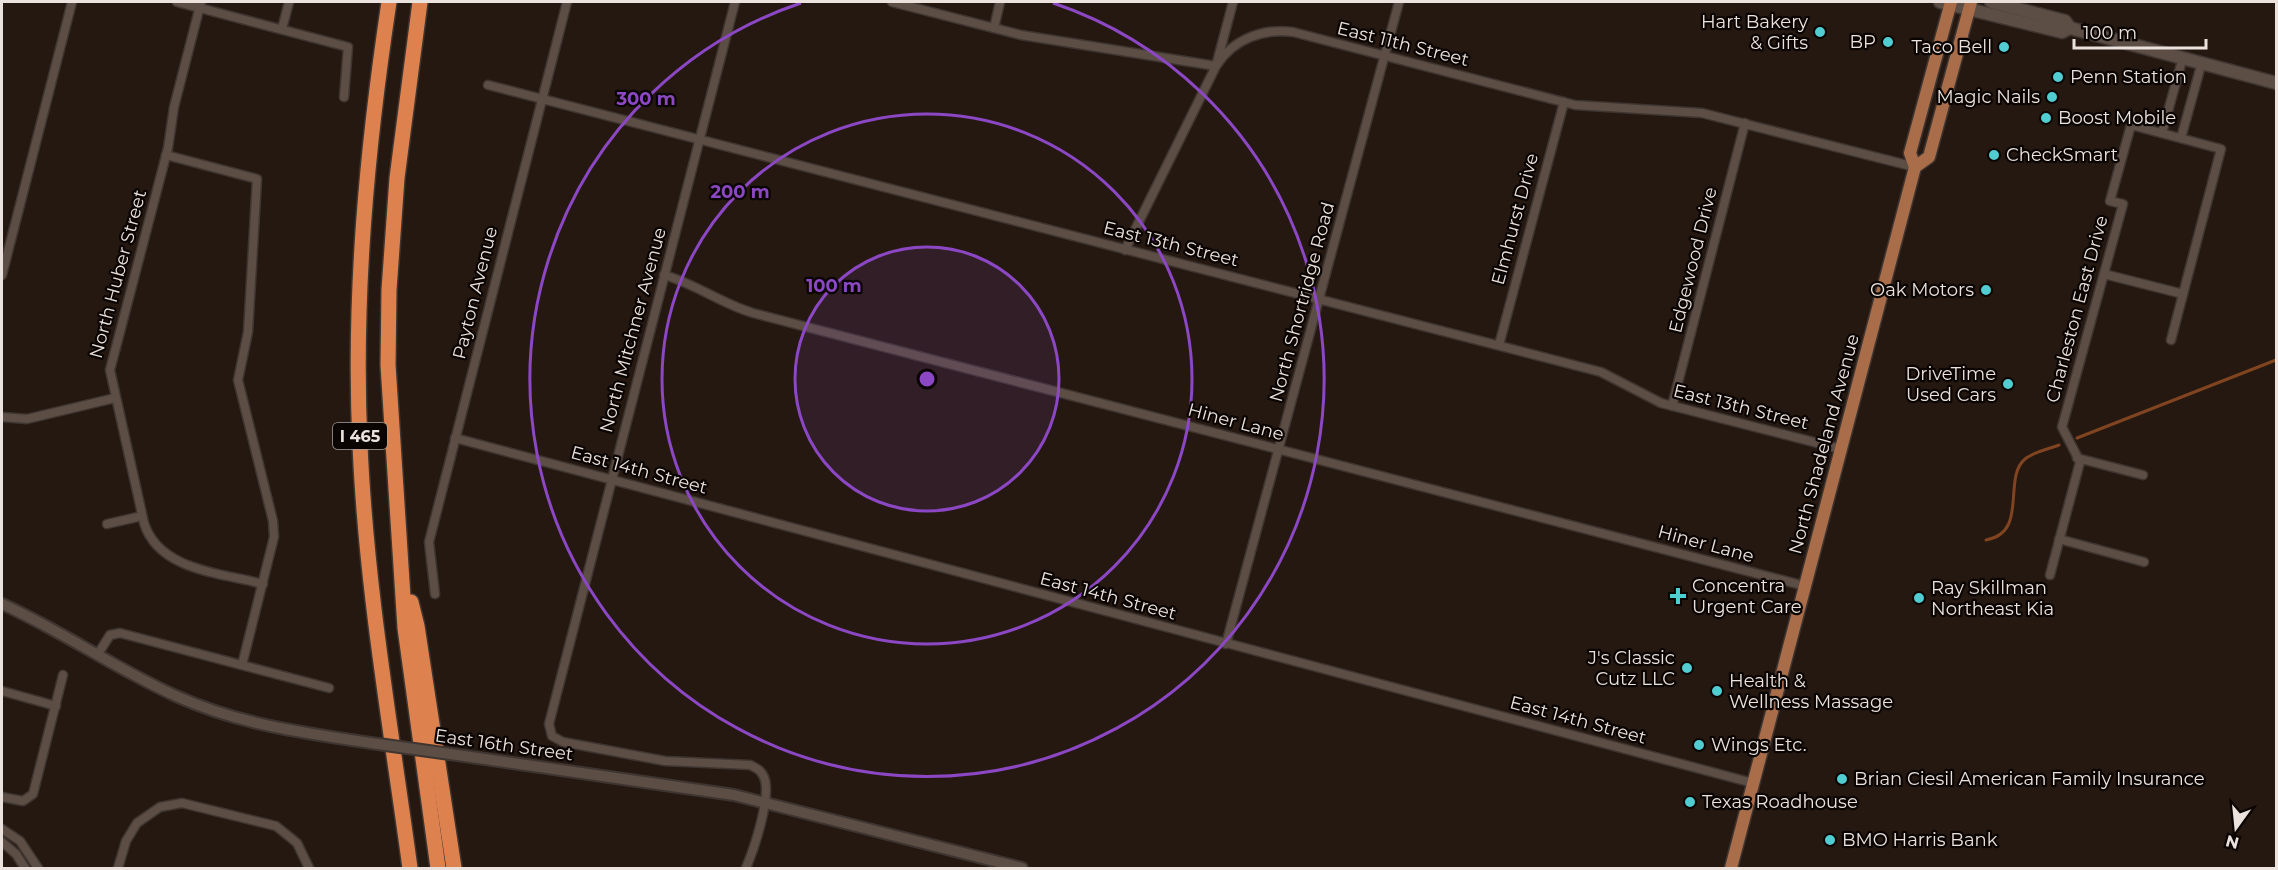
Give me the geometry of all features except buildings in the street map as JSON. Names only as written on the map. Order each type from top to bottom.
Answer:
[{"type":"highway","name":"I 465","points":[[389,2],[373,115],[364,219],[359,316],[359,417],[371,578],[410,868]]},
{"type":"highway","name":"I 465","points":[[420,2],[397,178],[388,329],[405,628],[438,868]]},
{"type":"highway","points":[[403,573],[417,626],[454,868]]},
{"type":"main road","points":[[1947,2],[1970,5],[2062,32],[2070,28]]},
{"type":"main road","name":"North Shadeland Avenue","points":[[1731,868],[1915,167],[1910,153],[1947,2]]},
{"type":"main road","points":[[1991,2],[2065,21],[2070,28],[2277,83]]},
{"type":"main road","name":"North Shadeland Avenue","points":[[1915,167],[1929,157],[1970,5]]},
{"type":"street","points":[[2,275],[72,2]]},
{"type":"street","points":[[177,2],[200,4],[348,47],[344,97]]},
{"type":"street","points":[[282,29],[289,2]]},
{"type":"street","name":"Payton Avenue","points":[[435,594],[429,542],[567,2]]},
{"type":"street","name":"North Mitchner Avenue","points":[[735,2],[549,721],[552,736],[563,742],[665,761],[750,765],[759,770],[764,777],[764,802]]},
{"type":"street","points":[[892,2],[1040,38],[1216,66]]},
{"type":"street","points":[[994,28],[1000,2]]},
{"type":"street","points":[[1125,250],[1216,66],[1233,2]]},
{"type":"street","name":"North Shortridge Road","points":[[1226,645],[1399,2]]},
{"type":"street","name":"North Huber Street","points":[[200,4],[174,107],[166,154],[111,367],[115,399],[142,516],[153,542],[172,559],[263,584]]},
{"type":"street","name":"East 11th Street","points":[[1216,66],[1225,55],[1245,39],[1275,31],[1293,32],[1564,102],[1599,108],[1702,113],[1915,167]]},
{"type":"street","points":[[2171,340],[2221,149],[2162,133],[2183,57]]},
{"type":"street","points":[[2181,138],[2202,62]]},
{"type":"street","name":"East 13th Street","points":[[488,85],[1601,372],[1661,403],[1841,449]]},
{"type":"street","name":"Elmhurst Drive","points":[[1499,345],[1564,102]]},
{"type":"street","name":"Edgewood Drive","points":[[1672,406],[1745,123]]},
{"type":"street","name":"Charleston East Drive","points":[[2078,458],[2062,427],[2123,204],[2110,201],[2131,125],[2162,133]]},
{"type":"street","points":[[166,154],[257,179],[248,332],[238,375],[274,526],[273,546],[242,665]]},
{"type":"street","points":[[2104,274],[2183,294]]},
{"type":"street","name":"Hiner Lane","points":[[664,275],[693,285],[735,307],[753,313],[1805,586]]},
{"type":"street","points":[[2,417],[27,419],[115,399]]},
{"type":"street","name":"East 14th Street","points":[[455,438],[1226,645],[1753,783]]},
{"type":"street","points":[[2078,458],[2143,475]]},
{"type":"street","points":[[2050,575],[2080,462],[2078,458]]},
{"type":"street","points":[[107,524],[142,516]]},
{"type":"street","points":[[2059,539],[2144,562]]},
{"type":"street","name":"East 16th Street","points":[[2,604],[164,690],[218,713],[283,730],[668,784],[764,802],[1022,868]]},
{"type":"street","points":[[98,654],[110,635],[120,633],[329,688]]},
{"type":"street","points":[[2,797],[23,801],[33,794],[63,675]]},
{"type":"street","points":[[2,691],[56,706]]},
{"type":"street","points":[[746,868],[759,829],[764,802]]},
{"type":"street","points":[[118,868],[126,841],[137,823],[160,807],[182,803],[276,826],[297,843],[309,868]]},
{"type":"street","points":[[2,829],[20,841],[38,868]]},
{"type":"street","points":[[2,842],[16,854],[25,868]]},
{"type":"waterway","points":[[2077,438],[2276,360]]},
{"type":"waterway","points":[[1986,540],[1999,535],[2007,527],[2011,516],[2018,468],[2028,457],[2059,445]]},
{"type":"place","name":"Hart Bakery & Gifts","points":[[1820,32]]},
{"type":"place","name":"BP","points":[[1888,42]]},
{"type":"place","name":"Taco Bell","points":[[2004,47]]},
{"type":"place","name":"Penn Station","points":[[2058,77]]},
{"type":"place","name":"Magic Nails","points":[[2052,97]]},
{"type":"place","name":"Boost Mobile","points":[[2046,118]]},
{"type":"place","name":"CheckSmart","points":[[1994,155]]},
{"type":"place","name":"Oak Motors","points":[[1986,290]]},
{"type":"place","name":"DriveTime Used Cars","points":[[2008,384]]},
{"type":"place","name":"Concentra Urgent Care","points":[[1678,596]]},
{"type":"place","name":"Ray Skillman Northeast Kia","points":[[1919,598]]},
{"type":"place","name":"J's Classic Cutz LLC","points":[[1687,668]]},
{"type":"place","name":"Health & Wellness Massage","points":[[1717,691]]},
{"type":"place","name":"Wings Etc.","points":[[1699,745]]},
{"type":"place","name":"Brian Ciesil American Family Insurance","points":[[1842,779]]},
{"type":"place","name":"Texas Roadhouse","points":[[1690,802]]},
{"type":"place","name":"BMO Harris Bank","points":[[1830,840]]}]
